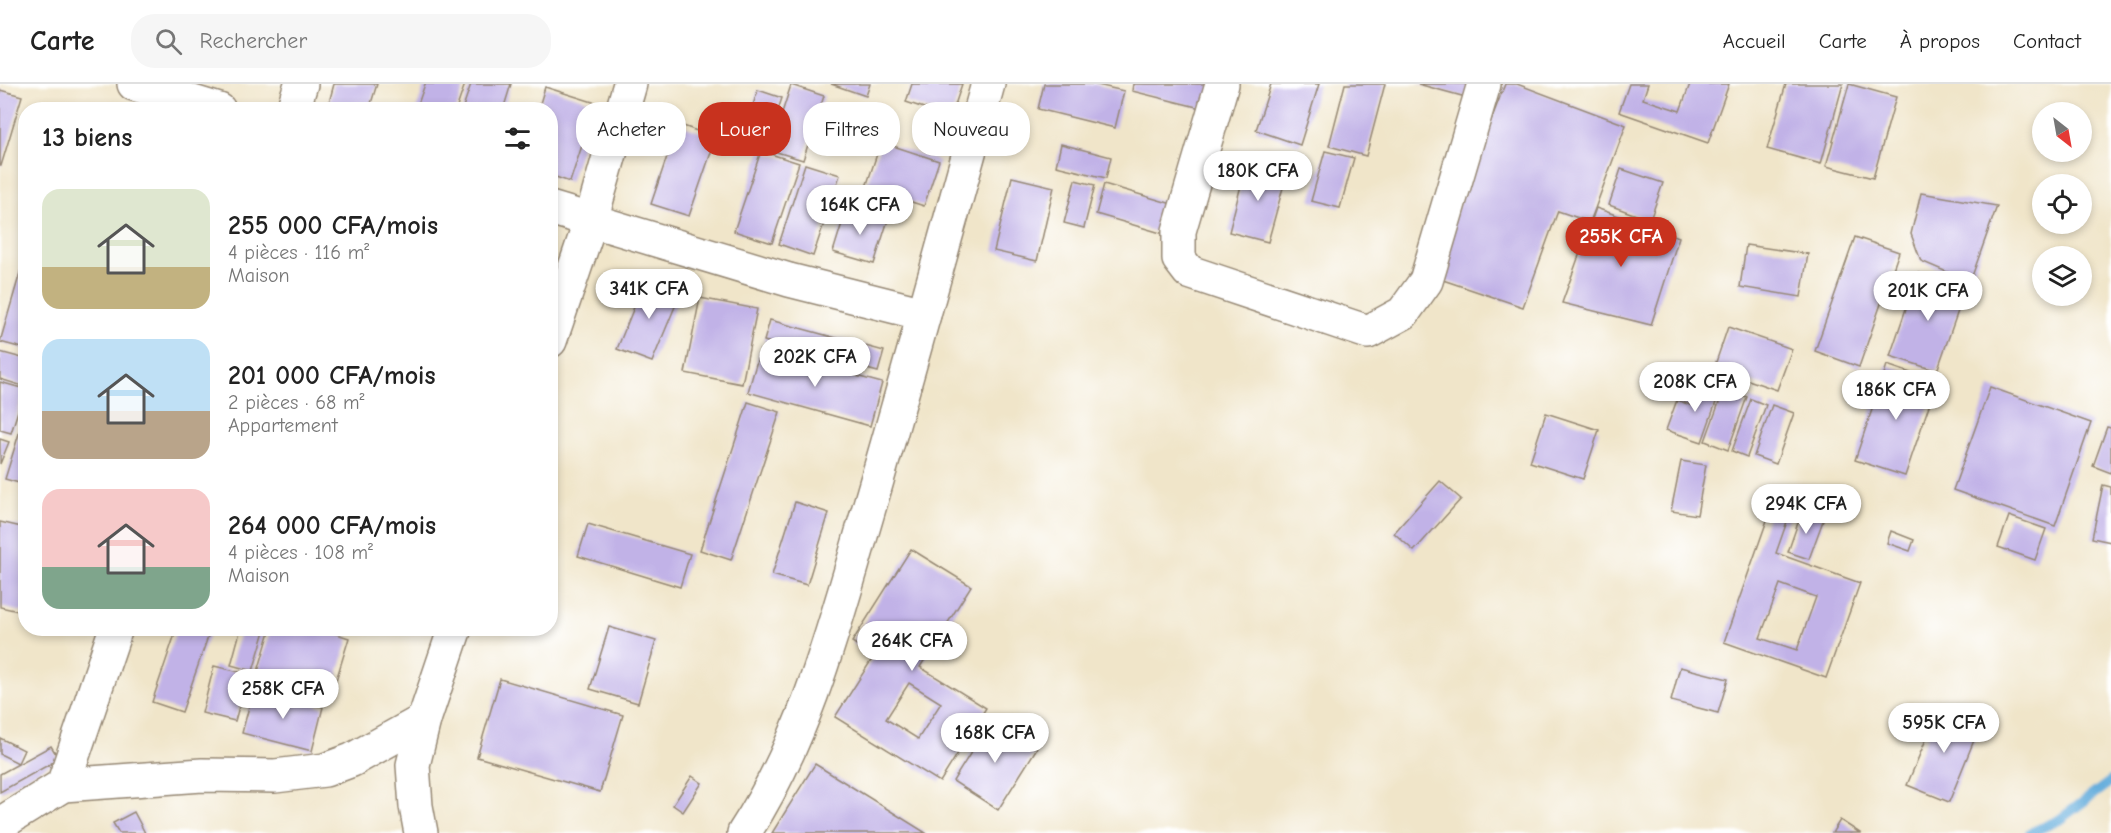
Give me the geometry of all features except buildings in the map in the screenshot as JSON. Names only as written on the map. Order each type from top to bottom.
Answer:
[{"type":"street","points":[[134,84],[193,102]]},
{"type":"street","points":[[295,102],[301,84]]},
{"type":"street","points":[[558,317],[591,220],[630,84]]},
{"type":"street","points":[[744,833],[775,779],[812,691],[846,586],[988,84]]},
{"type":"street","points":[[1222,84],[1179,231],[1179,259],[1189,272],[1368,332],[1403,313],[1426,281],[1484,84]]},
{"type":"street","points":[[558,210],[789,280],[924,314]]},
{"type":"street","points":[[63,785],[113,636]]},
{"type":"street","points":[[422,833],[416,806],[414,765],[424,720],[451,636]]},
{"type":"street","points":[[0,824],[63,785],[202,775],[275,776],[325,770],[352,760],[424,720]]},
{"type":"waterway","points":[[2030,833],[2059,820],[2111,781]]}]
